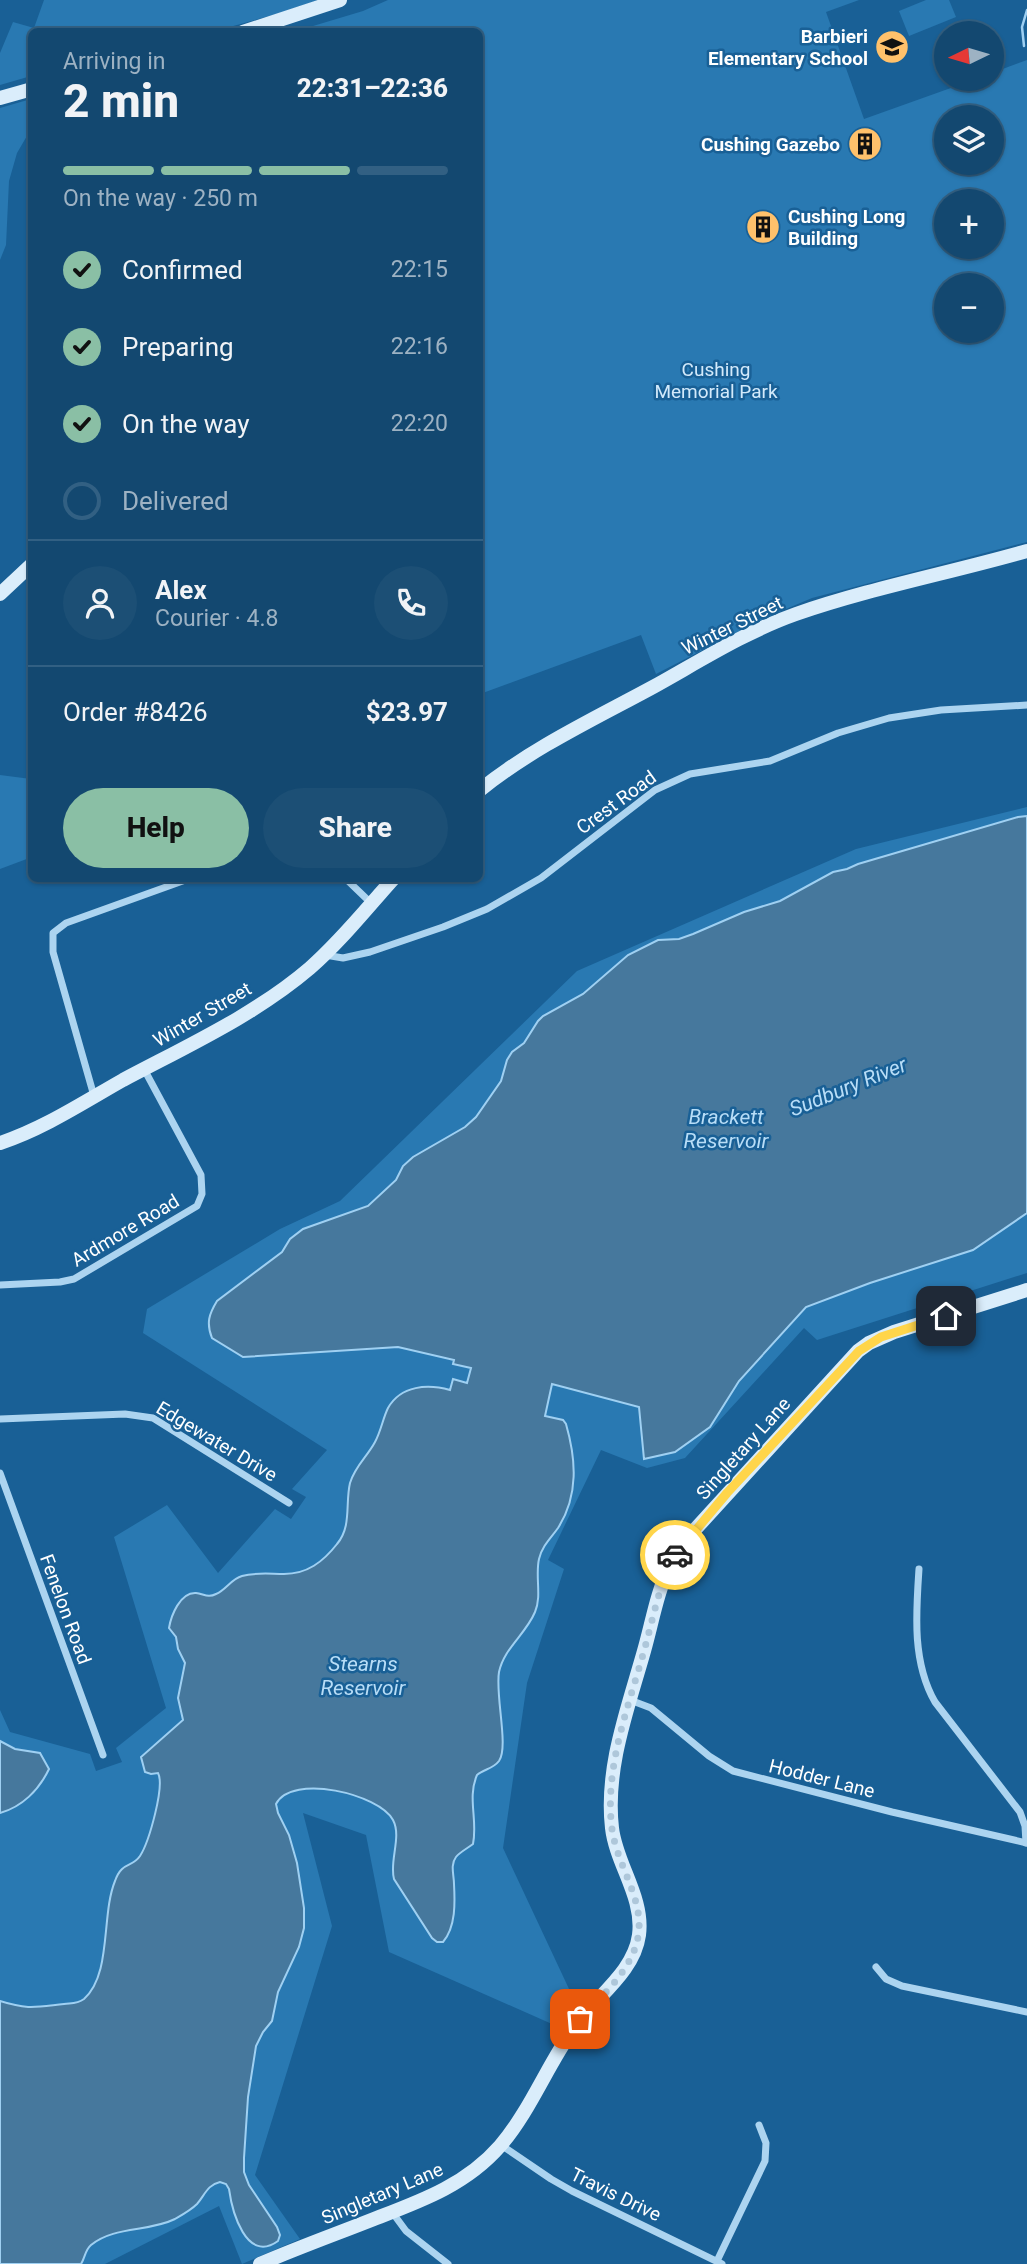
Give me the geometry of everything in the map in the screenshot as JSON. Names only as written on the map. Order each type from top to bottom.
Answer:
[{"type":"street","points":[[255,28],[340,0]]},
{"type":"street","points":[[0,97],[28,90]]},
{"type":"street","name":"Winter Street","points":[[483,788],[518,762],[567,733],[775,622],[852,597],[1027,551]]},
{"type":"street","points":[[0,594],[28,568]]},
{"type":"street","name":"Crest Road","points":[[324,955],[343,958],[359,955],[443,928],[487,909],[541,878],[644,797],[690,774],[770,761],[838,733],[889,718],[941,710],[1027,705]]},
{"type":"street","points":[[94,1097],[53,952],[53,933],[66,923],[180,882]]},
{"type":"street","points":[[349,882],[371,903]]},
{"type":"street","name":"Winter Street","points":[[0,1143],[94,1097],[260,1005],[324,955],[390,882]]},
{"type":"street","name":"Ardmore Road","points":[[0,1285],[74,1279],[197,1206],[202,1194],[201,1175],[144,1069]]},
{"type":"street","name":"Singletary Lane","points":[[260,2264],[448,2189],[501,2145],[574,2028],[616,1980],[629,1961],[637,1942],[639,1915],[617,1853],[611,1815],[613,1773],[661,1590],[675,1555],[690,1535],[849,1360],[870,1343],[881,1337],[1027,1290]]},
{"type":"street","name":"Edgewater Drive","points":[[0,1419],[125,1413],[153,1418],[289,1503]]},
{"type":"street","name":"Fenelon Road","points":[[0,1473],[103,1755]]},
{"type":"street","points":[[919,1569],[918,1637],[925,1682],[942,1712],[1020,1812],[1025,1826],[1026,1843]]},
{"type":"street","name":"Hodder Lane","points":[[630,1700],[651,1708],[709,1756],[733,1771],[1026,1843]]},
{"type":"street","points":[[876,1967],[886,1979],[902,1986],[1027,2012]]},
{"type":"street","points":[[720,2263],[765,2161],[766,2143],[759,2125]]},
{"type":"street","name":"Travis Drive","points":[[501,2145],[572,2191],[720,2263]]},
{"type":"street","points":[[392,2213],[406,2231],[449,2264]]},
{"type":"green space","points":[[44,0],[318,0],[226,28],[34,28]]},
{"type":"green space","name":"Cushing Memorial Park","points":[[388,0],[859,0],[826,12],[864,119],[942,91],[1004,91],[1004,69],[1027,60],[1027,542],[812,598],[767,617],[656,674],[641,635],[483,693],[483,28],[306,28],[363,11]]},
{"type":"green space","points":[[926,0],[949,0],[956,17],[946,21],[934,21],[934,26],[909,36],[899,11]]},
{"type":"green space","points":[[13,22],[34,28],[28,28],[28,77],[0,85],[0,53]]},
{"type":"green space","points":[[28,100],[28,134],[17,153],[9,181],[6,245],[0,260],[0,108]]},
{"type":"green space","points":[[0,775],[28,779],[28,858],[0,869]]},
{"type":"green space","points":[[1027,807],[1027,1273],[817,1340],[804,1328],[685,1458],[647,1468],[601,1450],[548,1560],[564,1569],[527,1683],[503,1848],[577,2006],[561,2028],[389,1952],[366,1835],[303,1813],[332,1926],[255,2175],[300,2239],[242,2264],[219,2206],[105,2264],[0,2264],[0,1710],[10,1732],[90,1754],[96,1771],[122,1762],[116,1748],[166,1708],[114,1537],[167,1505],[218,1573],[275,1509],[291,1519],[306,1497],[292,1489],[327,1450],[143,1333],[147,1309],[280,1229],[340,1201],[577,971],[856,849]]},
{"type":"water","points":[[1027,816],[1027,1213],[973,1250],[806,1307],[739,1381],[710,1427],[675,1452],[644,1459],[639,1407],[552,1384],[545,1416],[563,1420],[566,1424],[574,1477],[570,1503],[558,1528],[540,1554],[535,1612],[505,1656],[499,1672],[502,1754],[497,1764],[477,1775],[474,1784],[473,1844],[458,1855],[453,1863],[454,1914],[443,1942],[432,1938],[394,1879],[396,1834],[393,1820],[385,1811],[354,1795],[316,1789],[299,1790],[285,1795],[276,1804],[297,1863],[304,1908],[304,1928],[299,1947],[278,1992],[272,2021],[256,2046],[248,2097],[244,2172],[249,2185],[277,2227],[280,2235],[278,2241],[267,2246],[257,2246],[249,2240],[237,2221],[229,2189],[226,2184],[220,2182],[209,2188],[195,2206],[175,2219],[100,2239],[89,2247],[81,2264],[0,2264],[0,2001],[32,2007],[79,2002],[93,1988],[99,1975],[115,1881],[121,1870],[134,1862],[144,1849],[158,1801],[158,1773],[145,1772],[141,1757],[183,1720],[178,1698],[185,1663],[176,1637],[169,1628],[174,1611],[185,1596],[196,1593],[213,1595],[242,1576],[300,1572],[320,1561],[342,1537],[352,1477],[375,1442],[393,1400],[416,1388],[450,1390],[453,1379],[467,1383],[471,1368],[453,1364],[454,1360],[398,1347],[243,1357],[212,1338],[209,1319],[217,1301],[282,1252],[290,1239],[303,1229],[368,1206],[396,1180],[403,1166],[413,1157],[465,1127],[476,1117],[501,1081],[512,1052],[524,1043],[538,1021],[583,994],[628,955],[658,940],[679,939],[744,912],[780,901],[833,872]]},
{"type":"water","points":[[0,1741],[15,1749],[40,1753],[49,1769],[29,1797],[16,1807],[0,1813]]},
{"type":"waterway","points":[[1024,46],[1022,27],[1027,10]]},
{"type":"way so far","points":[[580,2019],[609,1989],[629,1961],[639,1934],[639,1915],[634,1896],[614,1841],[611,1787],[621,1734],[661,1590],[675,1555]]},
{"type":"place","name":"Barbieri Elementary School","points":[[892,47]]},
{"type":"place","name":"Cushing Gazebo","points":[[865,144]]},
{"type":"place","name":"Cushing Long Building","points":[[763,227]]},
{"type":"route","points":[[675,1555],[727,1493],[859,1351],[881,1337],[946,1316]]},
{"type":"water label","name":"Sudbury River","points":[[848,1087]]},
{"type":"water label","name":"Brackett Reservoir","points":[[726,1129]]},
{"type":"water label","name":"Stearns Reservoir","points":[[363,1676]]}]
